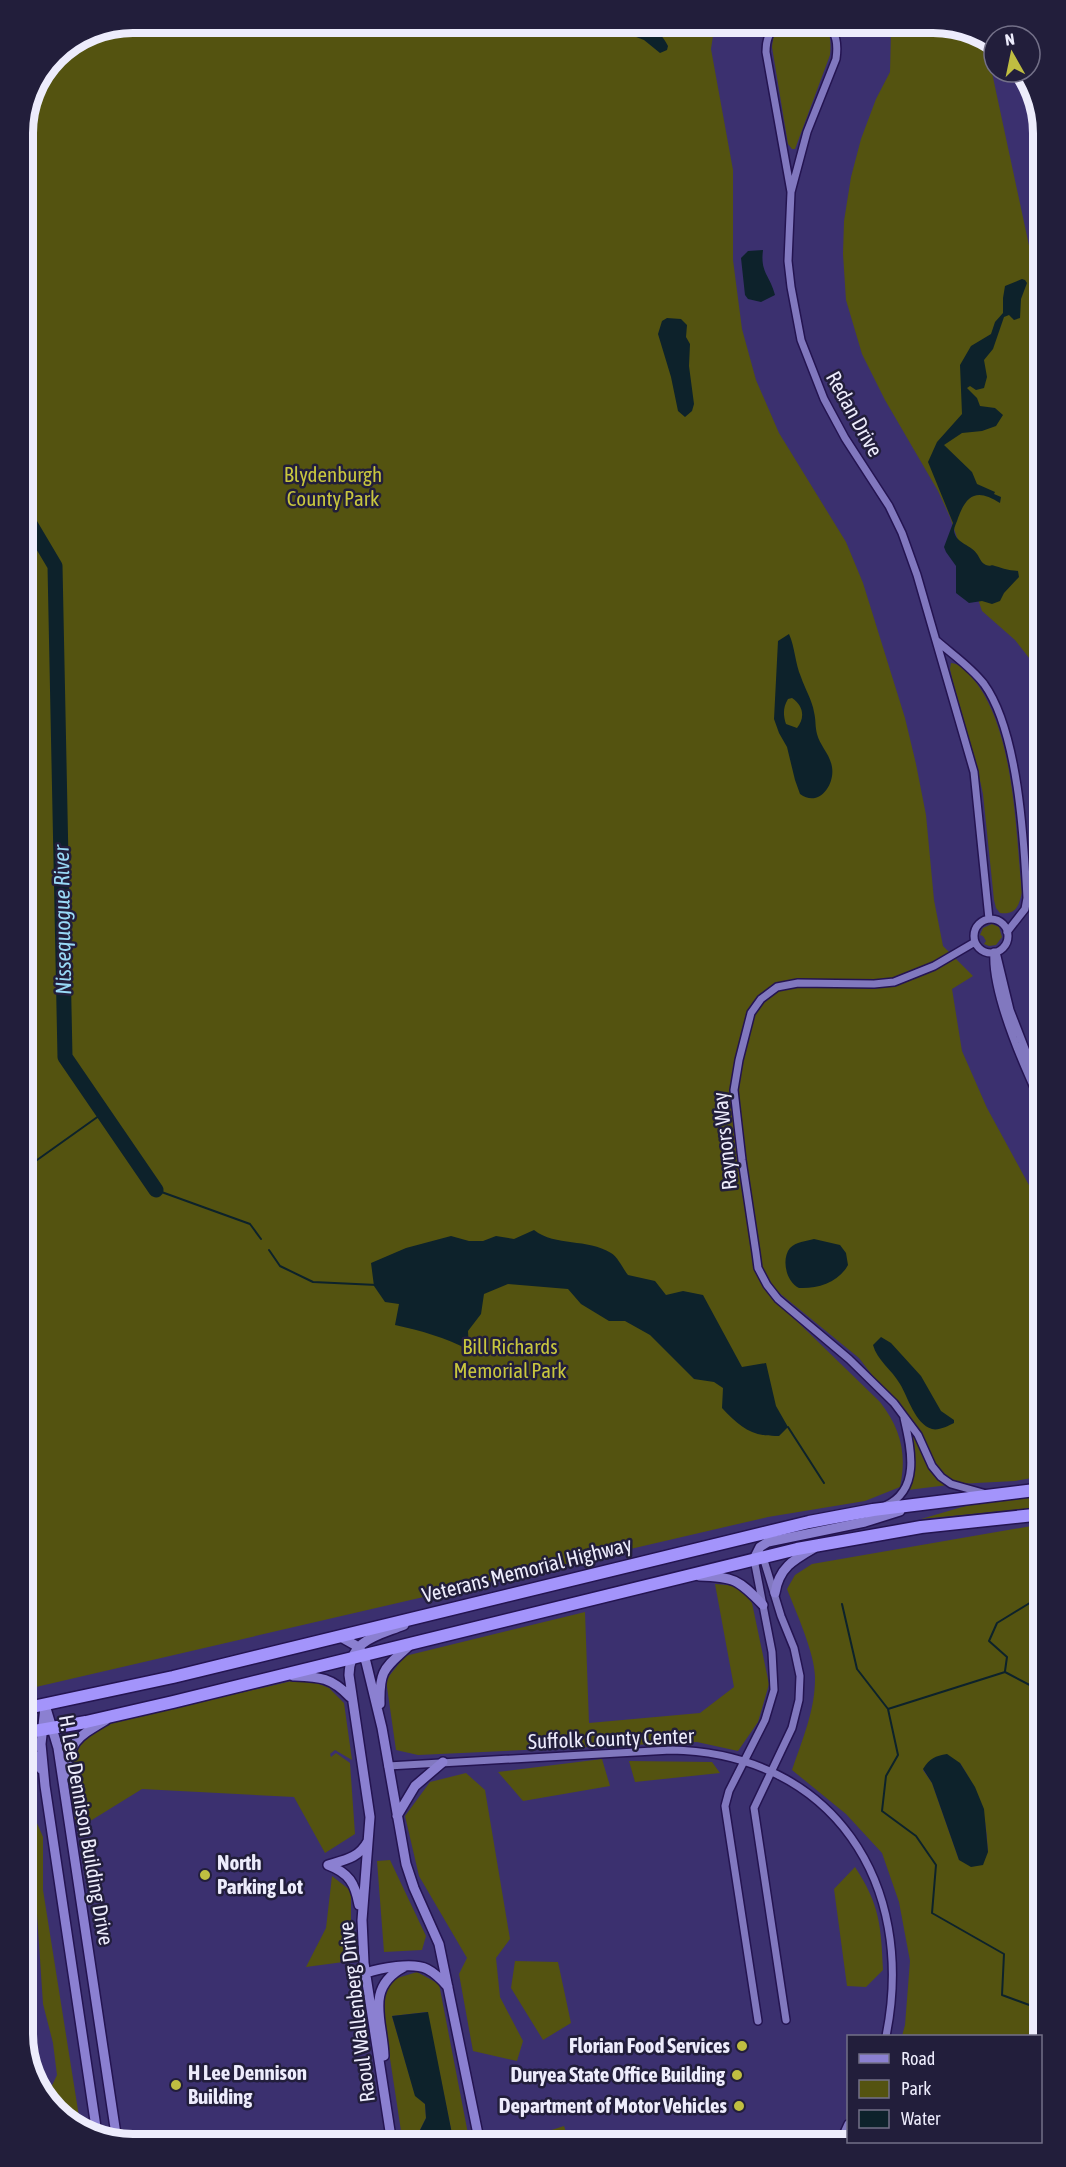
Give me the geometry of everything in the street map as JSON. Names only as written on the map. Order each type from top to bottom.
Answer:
[{"type":"highway","name":"Veterans Memorial Highway","points":[[33,1708],[114,1691],[809,1522],[873,1510],[1033,1490]]},
{"type":"highway","name":"Veterans Memorial Highway","points":[[33,1731],[114,1716],[282,1676],[357,1654],[411,1644],[758,1556],[921,1527],[1033,1515]]},
{"type":"street","name":"Redan Drive","points":[[769,33],[766,41],[766,52],[790,192],[788,261],[794,309],[816,383],[833,418],[875,483],[902,533],[974,772],[989,919]]},
{"type":"street","name":"Redan Drive","points":[[790,192],[807,132],[836,59],[838,47],[834,33]]},
{"type":"street","points":[[936,641],[974,673],[985,686],[998,709],[1008,741],[1018,801],[1027,898],[1025,909],[1007,932],[1006,941],[995,952],[995,974],[1033,1078]]},
{"type":"street","points":[[995,952],[982,949],[975,942],[977,927],[989,919],[1002,924],[1007,932]]},
{"type":"street","name":"Raynors Way","points":[[975,942],[934,966],[894,982],[874,984],[798,982],[777,987],[761,999],[751,1013],[734,1090],[758,1269],[767,1285],[778,1299],[849,1359],[894,1403],[918,1436],[932,1466],[941,1477],[957,1487],[991,1495]]},
{"type":"street","points":[[873,1510],[890,1504],[899,1497],[910,1476],[912,1459],[904,1415]]},
{"type":"street","points":[[758,2021],[725,1806],[729,1791],[768,1714],[774,1690],[773,1659],[762,1605],[758,1556],[768,1542],[865,1522],[920,1504]]},
{"type":"street","points":[[732,1539],[748,1542],[758,1556],[775,1593],[781,1616],[794,1648],[800,1677],[799,1700],[792,1728],[754,1808],[786,2020]]},
{"type":"street","points":[[775,1593],[778,1579],[786,1566],[821,1544]]},
{"type":"street","points":[[690,1575],[736,1580],[762,1605]]},
{"type":"street","points":[[357,1654],[369,1639],[436,1612]]},
{"type":"street","points":[[339,1636],[351,1642],[357,1654],[382,1728]]},
{"type":"street","points":[[411,1644],[388,1664],[382,1674],[380,1692],[382,1728],[408,1871],[437,1936],[478,2134]]},
{"type":"street","name":"Raoul Wallenberg Drive","points":[[357,1654],[348,1681],[367,1786],[370,1837],[362,1920],[366,1972],[390,2134]]},
{"type":"street","points":[[282,1676],[324,1678],[338,1685],[351,1698]]},
{"type":"street","name":"H. Lee Dennison Building Drive","points":[[45,1705],[47,1729],[45,1786],[96,2127]]},
{"type":"street","points":[[63,1783],[68,1756],[74,1743],[85,1733],[114,1716]]},
{"type":"street","name":"H. Lee Dennison Building Drive","points":[[47,1729],[63,1783],[116,2132]]},
{"type":"street","name":"Suffolk County Center","points":[[388,1766],[671,1750],[708,1753],[744,1761],[772,1771],[807,1794],[837,1822],[860,1850],[875,1879],[887,1917],[893,1958],[892,1994],[886,2035]]},
{"type":"street","points":[[33,1754],[39,1763],[45,1786]]},
{"type":"street","points":[[397,1816],[415,1786],[443,1762]]},
{"type":"street","points":[[362,1920],[352,1880],[339,1869],[328,1865],[358,1854],[370,1837]]},
{"type":"street","points":[[366,1972],[404,1967],[425,1968],[438,1976],[448,1988]]},
{"type":"street","points":[[383,2088],[384,2053],[379,1999],[386,1982],[404,1967]]},
{"type":"street","points":[[93,2102],[111,2100]]},
{"type":"green space","points":[[133,33],[713,33],[711,49],[733,170],[733,260],[742,329],[756,380],[779,433],[846,542],[863,583],[905,718],[916,764],[926,815],[934,900],[943,946],[973,976],[952,989],[962,1051],[987,1108],[1033,1193],[1033,1478],[957,1484],[941,1473],[918,1435],[859,1358],[761,1278],[774,1299],[880,1402],[897,1432],[903,1464],[900,1487],[865,1501],[768,1517],[33,1688],[33,126],[36,107],[43,89],[67,58],[83,46],[101,38]]},
{"type":"green space","points":[[774,33],[829,33],[830,55],[795,149],[788,144],[772,47]]},
{"type":"green space","points":[[891,33],[940,33],[965,38],[982,46],[982,84],[994,84],[1033,264],[1033,663],[1015,640],[982,611],[950,517],[862,354],[846,300],[843,254],[844,221],[851,177],[861,139],[876,99],[890,72]]},
{"type":"green space","points":[[951,663],[966,671],[985,696],[996,721],[1004,749],[1014,808],[1022,892],[1018,905],[1010,913],[1000,913],[994,900],[983,794],[954,686]]},
{"type":"green space","points":[[992,924],[999,927],[1002,937],[996,945],[989,946],[984,944],[986,941],[980,935],[983,928]]},
{"type":"green space","points":[[909,1428],[948,1485],[908,1490],[914,1460]]},
{"type":"green space","points":[[1033,1494],[1033,1508],[921,1519],[976,1503]]},
{"type":"green space","points":[[1033,1526],[1033,2035],[902,2035],[910,1961],[899,1902],[882,1853],[846,1814],[792,1770],[810,1714],[815,1679],[809,1646],[787,1589],[795,1575],[812,1564]],"holes":[[[960,1763],[978,1795],[986,1826],[988,1852],[959,1860],[932,1783],[923,1770]]]},
{"type":"green space","points":[[715,1584],[738,1586],[752,1603],[769,1684],[758,1722],[738,1751],[697,1742],[418,1755],[396,1750],[386,1680],[405,1656],[585,1612],[589,1723],[700,1713],[734,1687]]},
{"type":"green space","points":[[305,1678],[329,1688],[344,1703],[352,1760],[335,1750],[330,1754],[331,1757],[336,1753],[350,1763],[355,1834],[325,1853],[294,1797],[142,1789],[87,1823],[75,1823],[70,1767],[76,1746],[86,1734],[102,1725]]},
{"type":"green space","points":[[602,1759],[610,1786],[523,1801],[498,1772]]},
{"type":"green space","points":[[629,1761],[712,1762],[720,1773],[635,1782]]},
{"type":"green space","points":[[466,1773],[485,1790],[510,1939],[496,1958],[500,1997],[523,2041],[517,2061],[473,2051],[459,1974],[467,1958],[419,1876],[405,1816],[430,1782]]},
{"type":"green space","points":[[33,1785],[36,1792],[33,1814]]},
{"type":"green space","points":[[33,1814],[43,1837],[43,1890],[79,2118],[62,2105],[50,2090],[57,2075],[53,2043],[43,2004],[37,1914],[33,1893]]},
{"type":"green space","points":[[390,1860],[426,1936],[422,1950],[384,1952],[377,1861]]},
{"type":"green space","points":[[855,1867],[870,1893],[878,1916],[881,1941],[883,1970],[866,1987],[847,1986],[834,1889]]},
{"type":"green space","points":[[332,1876],[351,1891],[351,1961],[306,1967],[326,1928]]},
{"type":"green space","points":[[515,1961],[558,1962],[571,2023],[543,2040],[511,1988]]},
{"type":"green space","points":[[417,1972],[439,1984],[468,2134],[452,2134],[427,2012],[392,2016],[415,2095],[425,2104],[426,2118],[420,2130],[421,2134],[401,2134],[382,2006],[391,1980]]},
{"type":"green space","points":[[564,2126],[567,2134],[539,2134]]},
{"type":"water","points":[[626,33],[659,33],[668,46],[667,50],[660,53],[644,40]]},
{"type":"water","points":[[763,250],[764,269],[775,295],[761,302],[748,299],[745,295],[741,258],[748,251]]},
{"type":"water","points":[[1022,279],[1027,283],[1021,299],[1020,318],[1014,320],[1009,315],[1004,317],[993,349],[984,360],[987,377],[984,388],[976,390],[970,386],[967,388],[977,398],[980,406],[995,408],[1003,415],[996,426],[982,431],[962,433],[944,445],[972,472],[977,484],[1001,497],[1000,503],[979,495],[969,499],[961,510],[954,529],[955,535],[975,551],[984,564],[1018,571],[1019,577],[1004,593],[1000,601],[992,604],[982,601],[969,603],[956,593],[956,566],[944,547],[953,523],[928,462],[937,442],[962,414],[960,365],[971,346],[991,334],[995,322],[1003,313],[1005,286]]},
{"type":"water","points":[[667,318],[681,319],[687,325],[686,337],[690,344],[689,366],[694,404],[692,411],[685,417],[678,411],[658,334],[662,321]]},
{"type":"water","points":[[789,634],[799,672],[815,715],[817,734],[832,767],[828,787],[819,796],[813,798],[800,794],[787,747],[774,719],[778,641]],"holes":[[[792,698],[802,712],[797,728],[786,724],[784,714],[788,699]]]},
{"type":"water","points":[[534,1230],[552,1239],[602,1248],[614,1255],[628,1275],[655,1281],[666,1295],[683,1291],[703,1295],[742,1367],[766,1363],[776,1406],[788,1427],[779,1436],[761,1435],[747,1430],[722,1408],[723,1388],[714,1382],[694,1379],[650,1335],[625,1321],[609,1321],[581,1304],[568,1289],[508,1284],[484,1294],[481,1314],[468,1331],[469,1350],[442,1338],[395,1325],[399,1304],[385,1302],[374,1286],[371,1263],[406,1248],[451,1236],[469,1241],[483,1241],[496,1236],[514,1239]]},
{"type":"water","points":[[814,1239],[840,1245],[846,1253],[848,1265],[834,1280],[813,1287],[799,1288],[788,1276],[785,1264],[787,1253],[795,1244]]},
{"type":"water","points":[[881,1337],[891,1343],[921,1376],[941,1411],[954,1420],[954,1423],[943,1428],[932,1429],[921,1422],[900,1384],[875,1350],[873,1345]]},
{"type":"water","points":[[947,1754],[960,1763],[975,1787],[984,1809],[988,1852],[983,1865],[971,1867],[959,1860],[932,1783],[923,1769],[933,1758]]},
{"type":"water","points":[[428,2012],[452,2134],[421,2134],[420,2130],[426,2118],[425,2104],[415,2096],[392,2016]]},
{"type":"waterway","name":"Nissequogue River","points":[[33,529],[55,566],[65,1057],[156,1190]]},
{"type":"waterway","points":[[33,1163],[103,1113]]},
{"type":"waterway","name":"Nissequogue River","points":[[156,1190],[250,1224],[261,1239]]},
{"type":"waterway","name":"Nissequogue River","points":[[269,1250],[280,1266],[313,1282],[377,1285]]},
{"type":"waterway","points":[[788,1427],[824,1483]]},
{"type":"waterway","points":[[1005,1671],[1007,1657],[989,1641],[997,1623],[1033,1601]]},
{"type":"waterway","name":"Nissequogue River","points":[[842,1604],[857,1669],[888,1709],[898,1755],[886,1776],[882,1811],[916,1836],[936,1865],[932,1913],[1004,1954],[1002,1995],[1033,2006]]},
{"type":"waterway","points":[[888,1709],[1005,1672],[1033,1687]]},
{"type":"place","name":"North Parking Lot","points":[[205,1875]]},
{"type":"place","name":"Florian Food Services","points":[[742,2046]]},
{"type":"place","name":"Duryea State Office Building","points":[[737,2075]]},
{"type":"place","name":"H Lee Dennison Building","points":[[176,2085]]},
{"type":"place","name":"Department of Motor Vehicles","points":[[739,2106]]},
{"type":"park label","name":"Blydenburgh County Park","points":[[333,487]]},
{"type":"park label","name":"Bill Richards Memorial Park","points":[[510,1359]]}]
